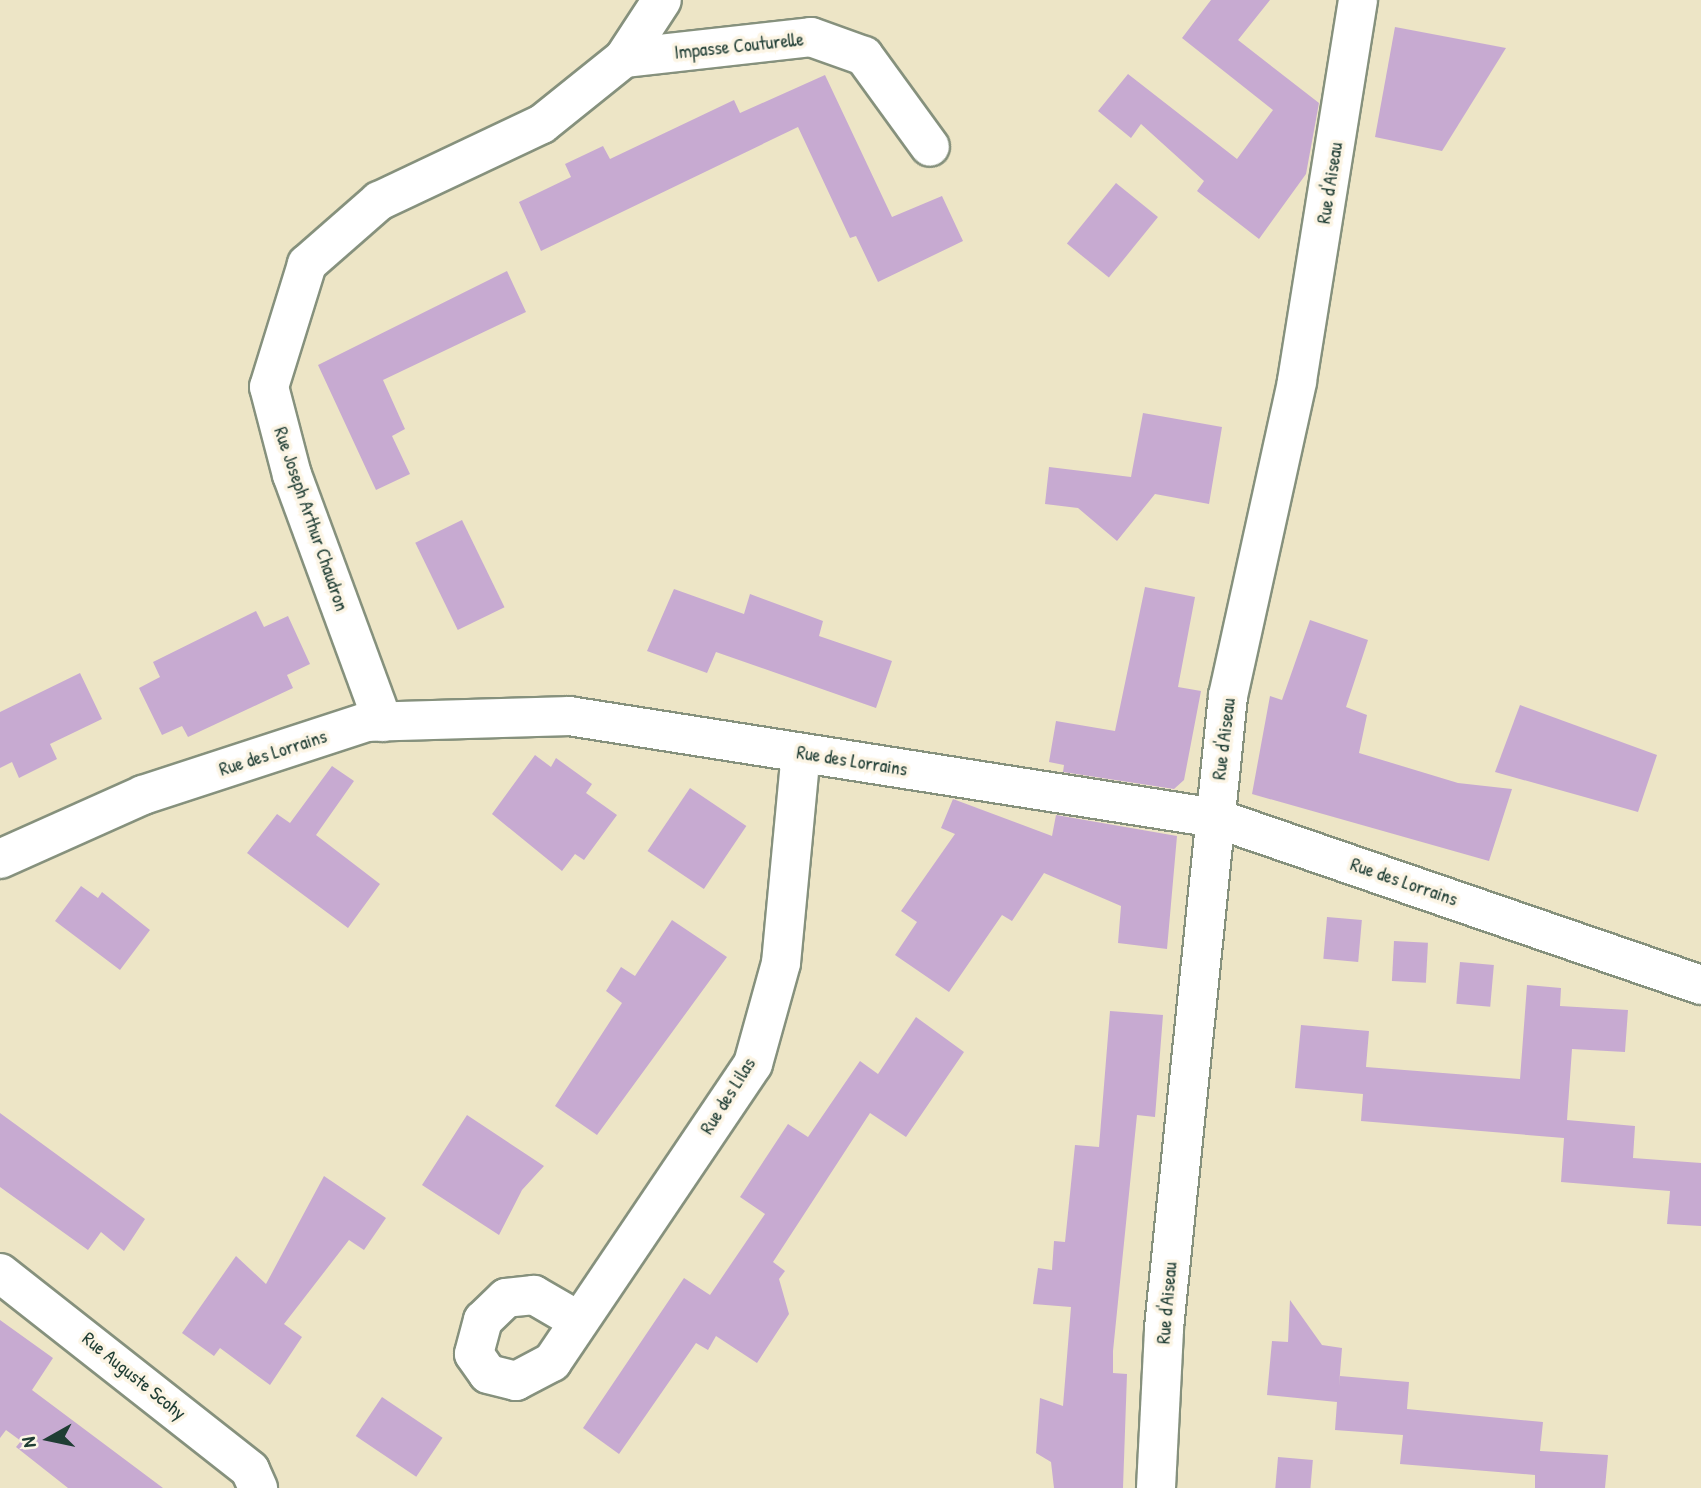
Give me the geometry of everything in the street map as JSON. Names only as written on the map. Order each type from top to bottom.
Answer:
[{"type":"street","name":"Rue Joseph Arthur Chaudron","points":[[375,722],[292,475],[269,387],[307,264],[379,201],[542,124],[624,58],[662,0]]},
{"type":"street","name":"Rue d'Aiseau","points":[[1156,1488],[1164,1328],[1228,696],[1297,381],[1358,0]]},
{"type":"street","name":"Impasse Couturelle","points":[[624,58],[811,37],[864,56],[930,147]]},
{"type":"street","name":"Rue des Lorrains","points":[[0,859],[143,795],[375,722],[569,716],[1215,818],[1701,985]]},
{"type":"street","name":"Rue des Lilas","points":[[577,1320],[753,1064],[781,963],[802,753]]},
{"type":"street","name":"Rue Auguste Scohy","points":[[0,1273],[250,1470],[258,1488]]},
{"type":"building","points":[[1211,0],[1270,0],[1238,40],[1319,103],[1306,174],[1259,239],[1197,191],[1204,181],[1141,124],[1131,138],[1098,111],[1128,74],[1237,159],[1273,110],[1182,38]]},
{"type":"building","points":[[1395,27],[1506,48],[1442,151],[1375,137]]},
{"type":"building","points":[[825,75],[892,217],[942,196],[963,241],[878,282],[856,236],[850,238],[798,127],[541,251],[519,202],[571,177],[565,164],[603,146],[610,159],[734,100],[740,113]]},
{"type":"building","points":[[1116,183],[1158,217],[1109,278],[1067,244]]},
{"type":"building","points":[[507,271],[526,312],[383,380],[405,429],[392,436],[410,474],[376,490],[318,365]]},
{"type":"building","points":[[1143,413],[1222,427],[1209,504],[1155,494],[1117,541],[1078,508],[1045,504],[1049,467],[1131,477]]},
{"type":"building","points":[[462,520],[505,607],[458,630],[415,543]]},
{"type":"building","points":[[1145,587],[1195,597],[1178,687],[1201,691],[1184,780],[1174,789],[1063,772],[1064,765],[1049,762],[1056,721],[1115,731]]},
{"type":"building","points":[[674,589],[744,614],[750,594],[823,621],[819,636],[892,661],[876,708],[716,652],[707,673],[647,651]]},
{"type":"building","points":[[256,611],[264,627],[288,616],[310,664],[287,675],[293,688],[188,737],[182,726],[162,735],[139,688],[160,677],[153,662]]},
{"type":"building","points":[[1310,620],[1368,640],[1346,707],[1367,715],[1359,753],[1458,783],[1512,789],[1489,861],[1252,794],[1270,696],[1282,700]]},
{"type":"building","points":[[80,673],[102,719],[50,744],[57,759],[19,778],[12,762],[0,768],[0,712]]},
{"type":"building","points":[[1520,705],[1657,755],[1638,812],[1495,772]]},
{"type":"building","points":[[535,755],[551,767],[556,758],[592,784],[586,793],[617,815],[584,860],[575,854],[562,871],[492,814]]},
{"type":"building","points":[[332,766],[354,781],[316,835],[380,884],[348,928],[247,853],[277,814],[290,823]]},
{"type":"building","points":[[690,788],[746,826],[704,889],[648,851]]},
{"type":"building","points":[[953,799],[1052,836],[1056,815],[1177,836],[1167,949],[1118,943],[1121,906],[1044,873],[1012,921],[1002,915],[949,992],[895,955],[917,922],[901,911],[955,834],[941,828]]},
{"type":"building","points":[[81,886],[98,898],[102,892],[150,930],[120,970],[55,921]]},
{"type":"building","points":[[1327,917],[1362,920],[1358,962],[1323,959]]},
{"type":"building","points":[[672,920],[727,957],[597,1135],[555,1106],[622,1003],[606,991],[621,967],[635,976]]},
{"type":"building","points":[[1394,941],[1428,943],[1426,983],[1392,981]]},
{"type":"building","points":[[1460,962],[1494,965],[1490,1007],[1456,1004]]},
{"type":"building","points":[[1527,985],[1561,988],[1560,1006],[1628,1010],[1625,1052],[1572,1049],[1567,1120],[1635,1126],[1633,1158],[1701,1163],[1701,1226],[1667,1224],[1670,1191],[1561,1182],[1564,1138],[1361,1121],[1363,1094],[1295,1088],[1301,1025],[1369,1031],[1366,1067],[1520,1079]]},
{"type":"building","points":[[1110,1011],[1163,1015],[1155,1117],[1137,1115],[1113,1351],[1113,1373],[1127,1374],[1123,1488],[1054,1488],[1051,1462],[1036,1453],[1040,1398],[1063,1406],[1071,1307],[1033,1304],[1038,1268],[1052,1270],[1054,1241],[1065,1242],[1075,1145],[1099,1147]]},
{"type":"building","points":[[916,1017],[964,1052],[906,1137],[870,1113],[773,1262],[785,1271],[779,1279],[789,1314],[757,1363],[716,1336],[708,1350],[696,1343],[619,1454],[583,1428],[684,1278],[710,1295],[765,1214],[740,1197],[788,1124],[808,1137],[860,1061],[878,1074]]},
{"type":"building","points":[[0,1113],[145,1219],[124,1251],[101,1232],[88,1250],[0,1187]]},
{"type":"building","points":[[467,1115],[544,1166],[522,1190],[499,1235],[422,1185]]},
{"type":"building","points":[[324,1176],[386,1218],[364,1250],[349,1240],[284,1324],[302,1337],[270,1385],[220,1348],[214,1356],[182,1333],[236,1256],[266,1284]]},
{"type":"building","points":[[1290,1300],[1322,1345],[1342,1348],[1339,1386],[1340,1376],[1409,1382],[1407,1409],[1543,1422],[1540,1451],[1608,1455],[1605,1488],[1535,1488],[1535,1475],[1400,1464],[1403,1435],[1335,1430],[1337,1402],[1267,1395],[1272,1341],[1288,1342]]},
{"type":"building","points":[[0,1320],[53,1358],[32,1390],[163,1488],[68,1488],[16,1447],[21,1441],[6,1430],[0,1438]]},
{"type":"building","points":[[382,1397],[443,1438],[416,1477],[356,1436]]},
{"type":"building","points":[[1278,1457],[1313,1460],[1310,1488],[1275,1488]]}]
